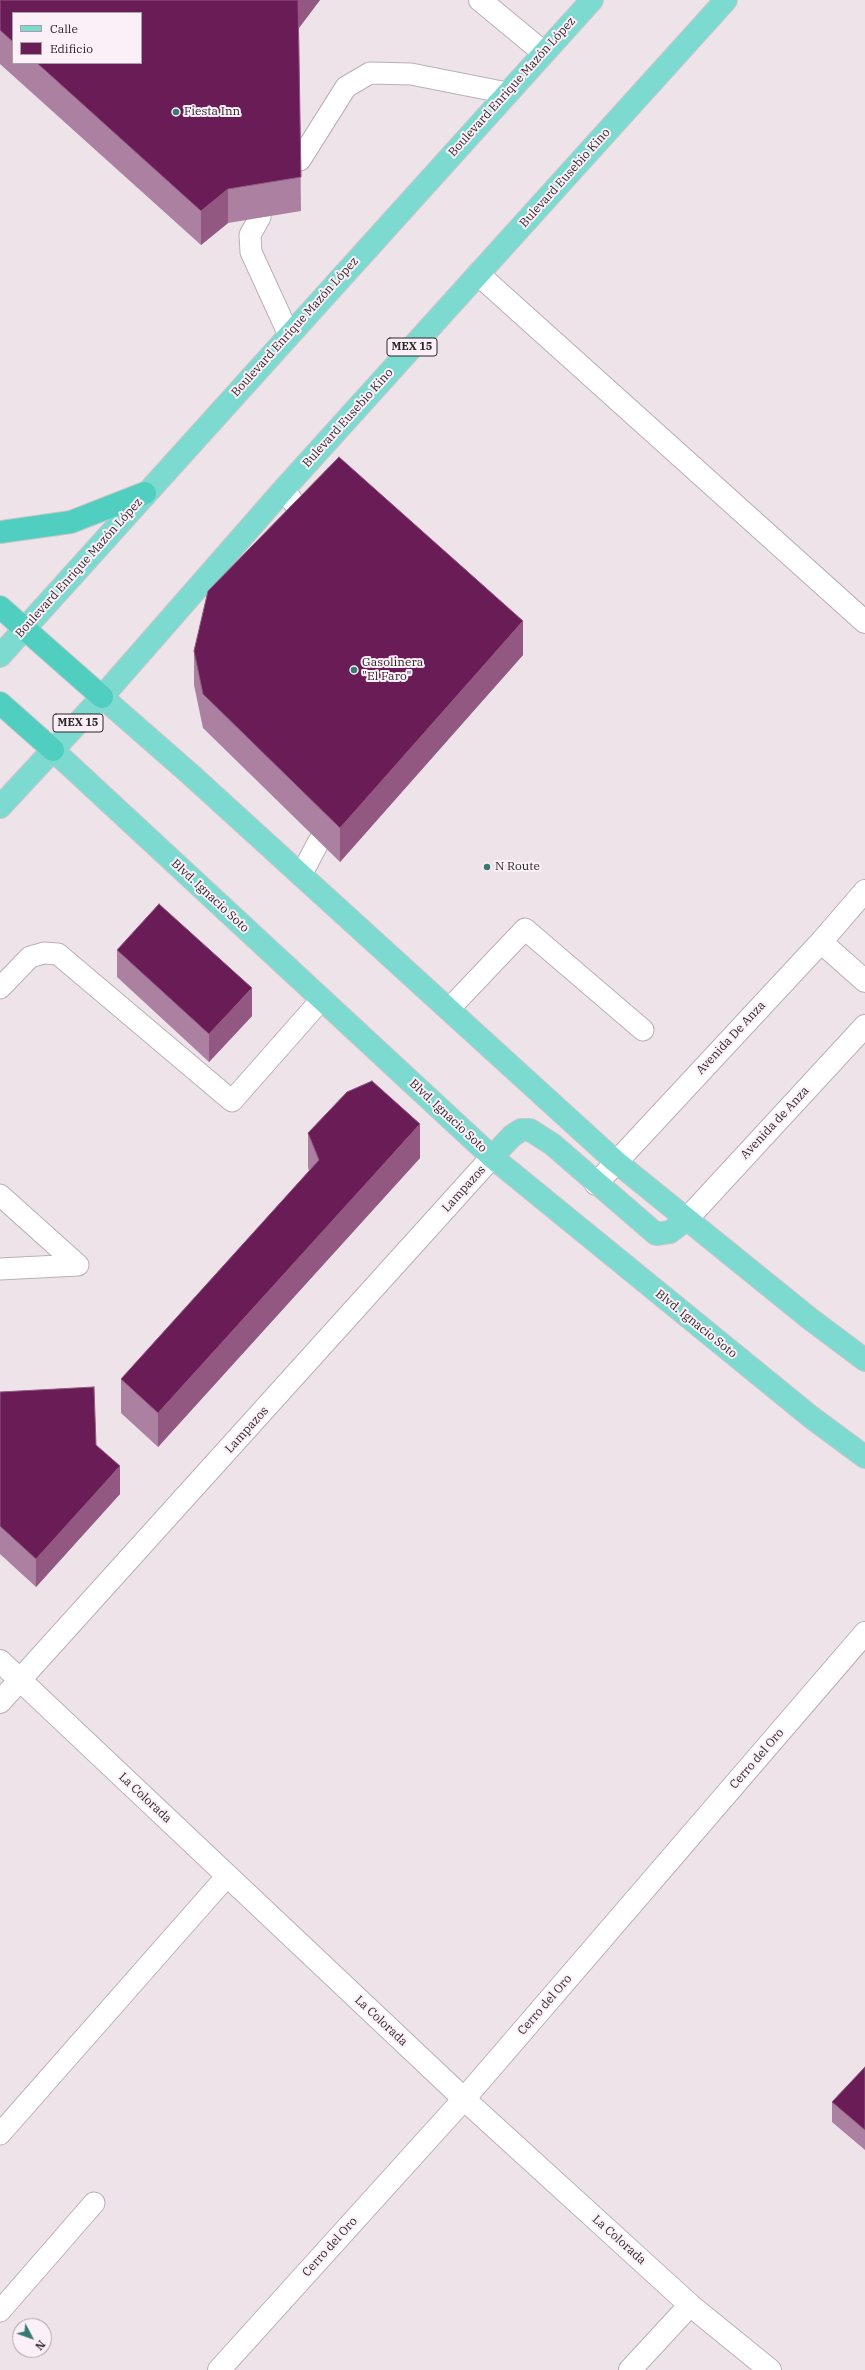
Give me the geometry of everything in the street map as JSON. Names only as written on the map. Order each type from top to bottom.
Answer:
[{"type":"highway","points":[[0,532],[71,522],[145,493]]},
{"type":"highway","points":[[0,606],[102,697]]},
{"type":"highway","points":[[0,703],[53,750]]},
{"type":"main road","name":"Boulevard Enrique Mazón López","points":[[0,656],[145,493],[543,52],[592,0]]},
{"type":"main road","name":"Bulevard Eusebio Kino","points":[[53,750],[102,697],[284,489],[726,0]]},
{"type":"main road","points":[[102,697],[301,875],[615,1161],[809,1318],[865,1360]]},
{"type":"main road","name":"MEX 15","points":[[0,807],[53,750]]},
{"type":"main road","name":"Blvd. Ignacio Soto","points":[[53,750],[492,1157],[811,1417],[865,1457]]},
{"type":"main road","points":[[492,1157],[512,1136],[521,1130],[530,1130],[552,1144],[596,1184],[656,1234],[670,1232],[686,1220]]},
{"type":"street","points":[[480,0],[543,52]]},
{"type":"street","points":[[478,274],[865,622]]},
{"type":"street","name":"Avenida De Anza","points":[[596,1184],[615,1161],[821,942],[865,891]]},
{"type":"street","points":[[821,942],[865,981]]},
{"type":"street","name":"Avenida de Anza","points":[[686,1220],[865,1026]]},
{"type":"street","name":"Lampazos","points":[[0,1702],[492,1157]]},
{"type":"street","name":"Cerro del Oro","points":[[218,2370],[464,2099],[865,1633]]},
{"type":"street","name":"La Colorada","points":[[0,1661],[464,2099],[690,2305],[770,2370]]},
{"type":"street","points":[[630,2370],[690,2305]]},
{"type":"lane","points":[[300,160],[346,87],[370,73],[411,74],[506,93]]},
{"type":"lane","points":[[260,217],[250,235],[251,252],[288,335]]},
{"type":"lane","points":[[284,489],[308,523]]},
{"type":"lane","points":[[301,875],[319,842]]},
{"type":"lane","points":[[448,1009],[525,929],[643,1030]]},
{"type":"lane","points":[[0,988],[30,957],[44,953],[58,954],[232,1101],[321,1000]]},
{"type":"lane","points":[[0,1195],[78,1266],[0,1269]]},
{"type":"lane","points":[[0,2134],[227,1876]]},
{"type":"lane","points":[[0,2311],[94,2203]]},
{"type":"building","name":"Fiesta Inn","points":[[0,0],[298,0],[301,177],[228,189],[201,211],[38,64],[142,64],[142,12],[12,12],[12,41],[0,30]]},
{"type":"building","name":"Gasolinera \"El Faro\"","points":[[339,457],[523,621],[340,828],[203,694],[194,651],[208,591]]},
{"type":"building","points":[[159,904],[252,988],[209,1034],[117,950]]},
{"type":"building","points":[[372,1081],[420,1124],[158,1413],[121,1379],[319,1160],[308,1133],[347,1092]]},
{"type":"building","points":[[94,1387],[96,1445],[120,1466],[36,1559],[0,1526],[0,1392]]},
{"type":"building","points":[[865,2067],[865,2130],[832,2102]]},
{"type":"place","name":"Fiesta Inn","points":[[176,112]]},
{"type":"place","name":"Gasolinera \"El Faro\"","points":[[354,670]]},
{"type":"place","name":"N Route","points":[[487,867]]}]
